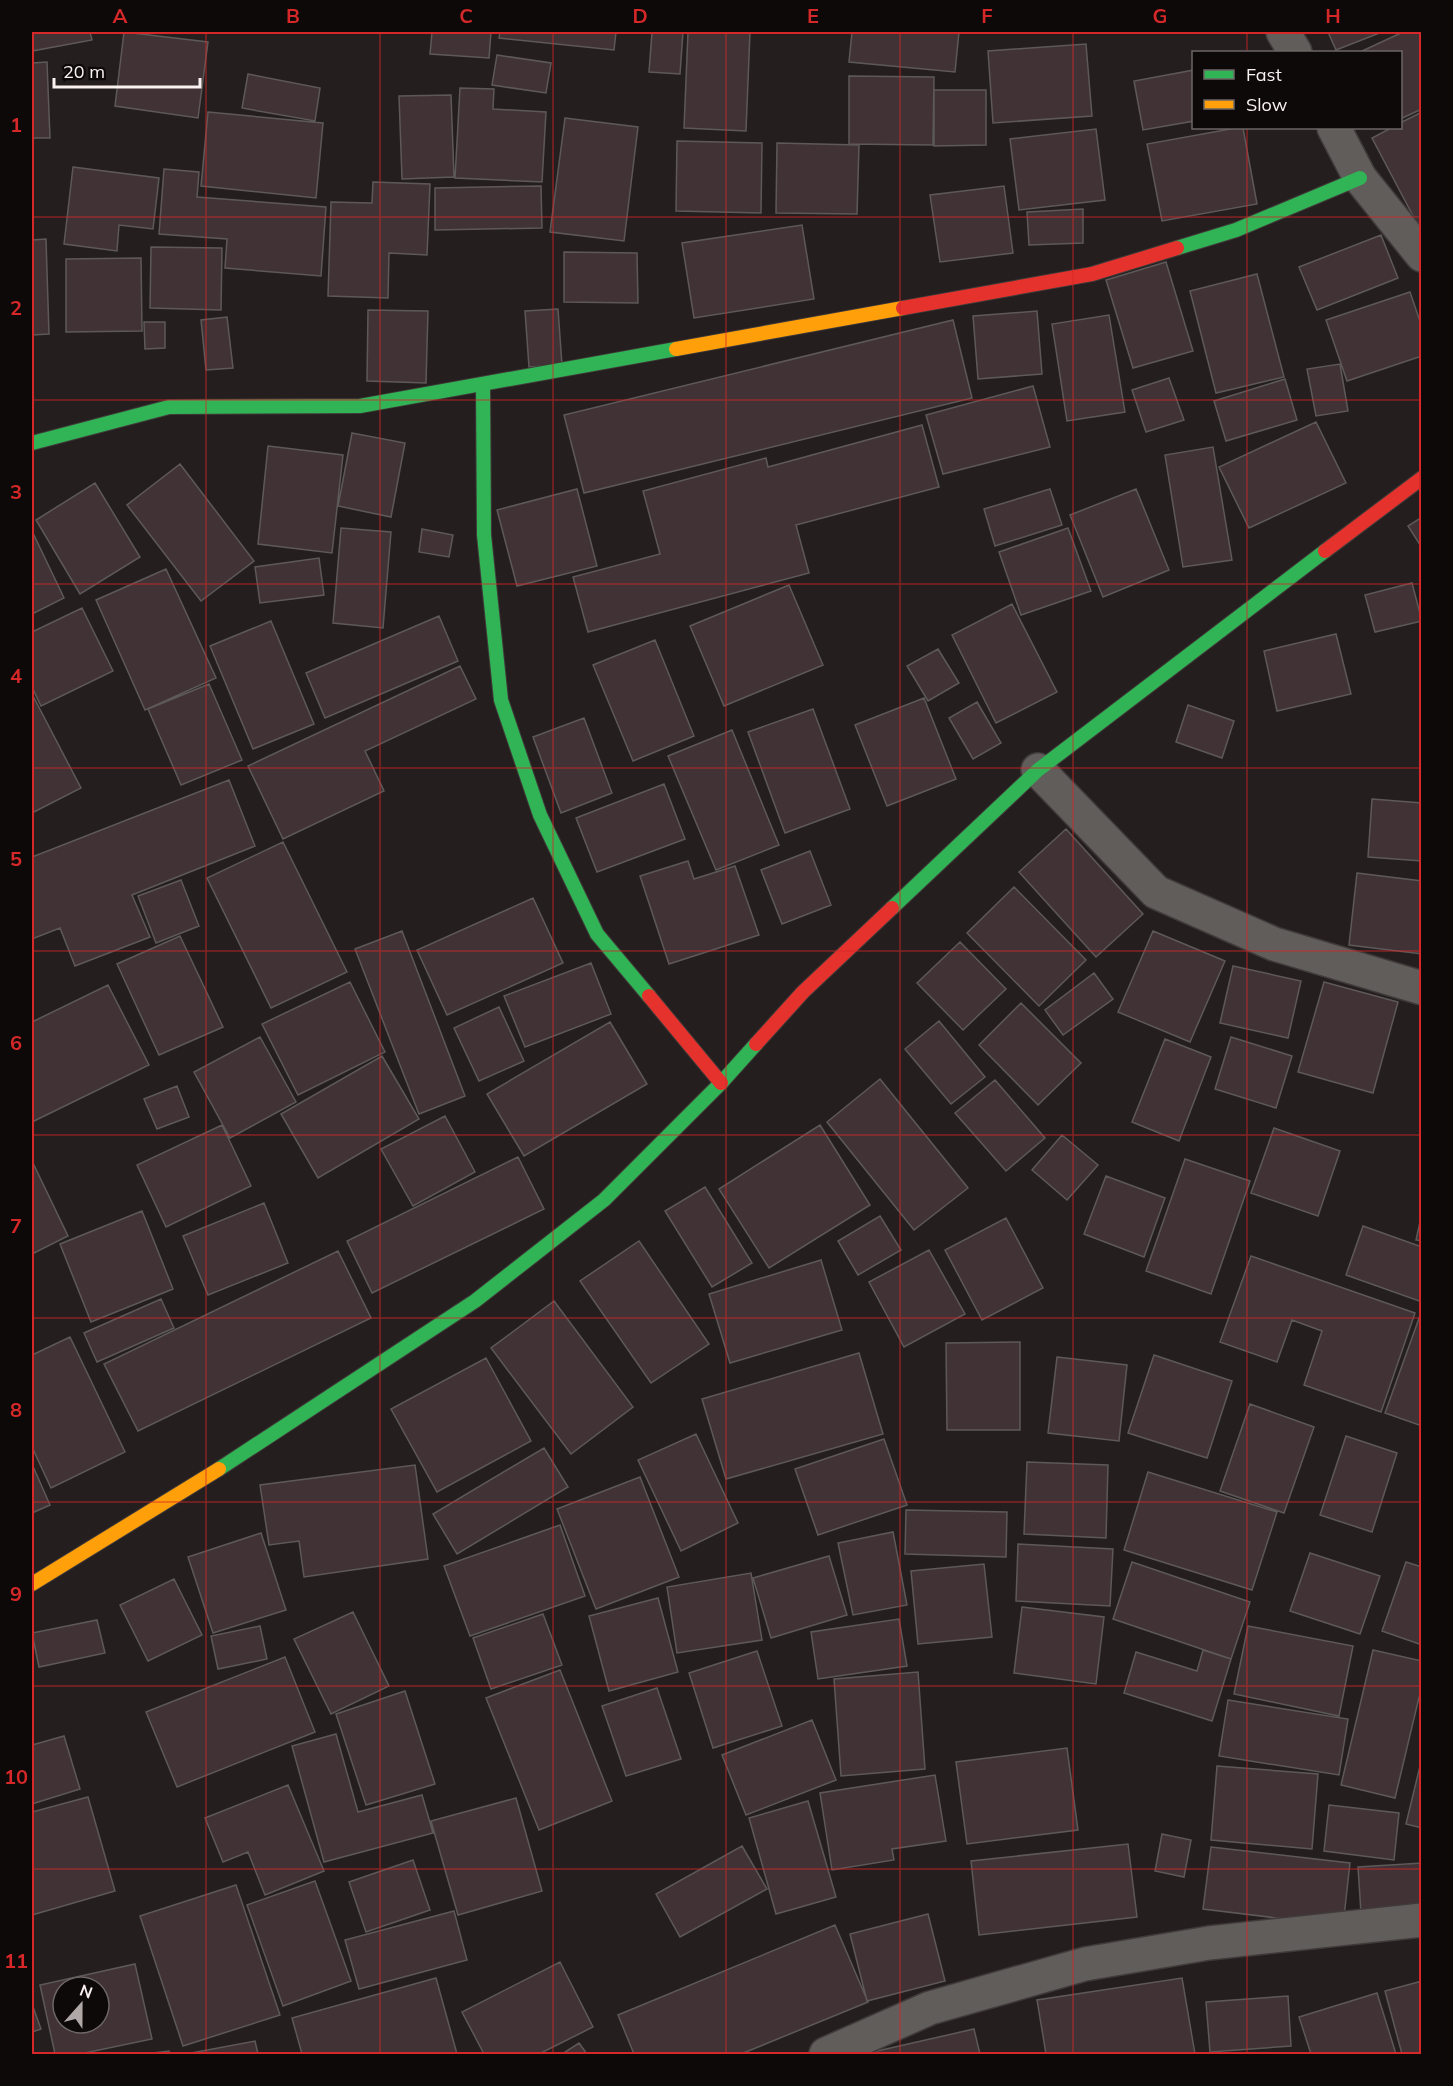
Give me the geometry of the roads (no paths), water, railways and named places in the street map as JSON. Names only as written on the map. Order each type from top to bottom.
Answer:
[{"type":"street","points":[[1283,32],[1294,51]]},
{"type":"street","points":[[1335,129],[1360,178],[1422,255]]},
{"type":"street","points":[[32,443],[169,407],[360,406],[1092,274],[1236,230],[1360,178]]},
{"type":"street","points":[[483,384],[484,535],[501,700],[540,815],[597,934],[721,1083]]},
{"type":"street","points":[[32,1584],[188,1490],[475,1301],[603,1200],[721,1083],[803,992],[1038,770],[1422,478]]},
{"type":"street","points":[[1038,770],[1156,892],[1274,944],[1422,988]]},
{"type":"street","points":[[826,2055],[930,2008],[1085,1964],[1209,1943],[1422,1920]]}]
